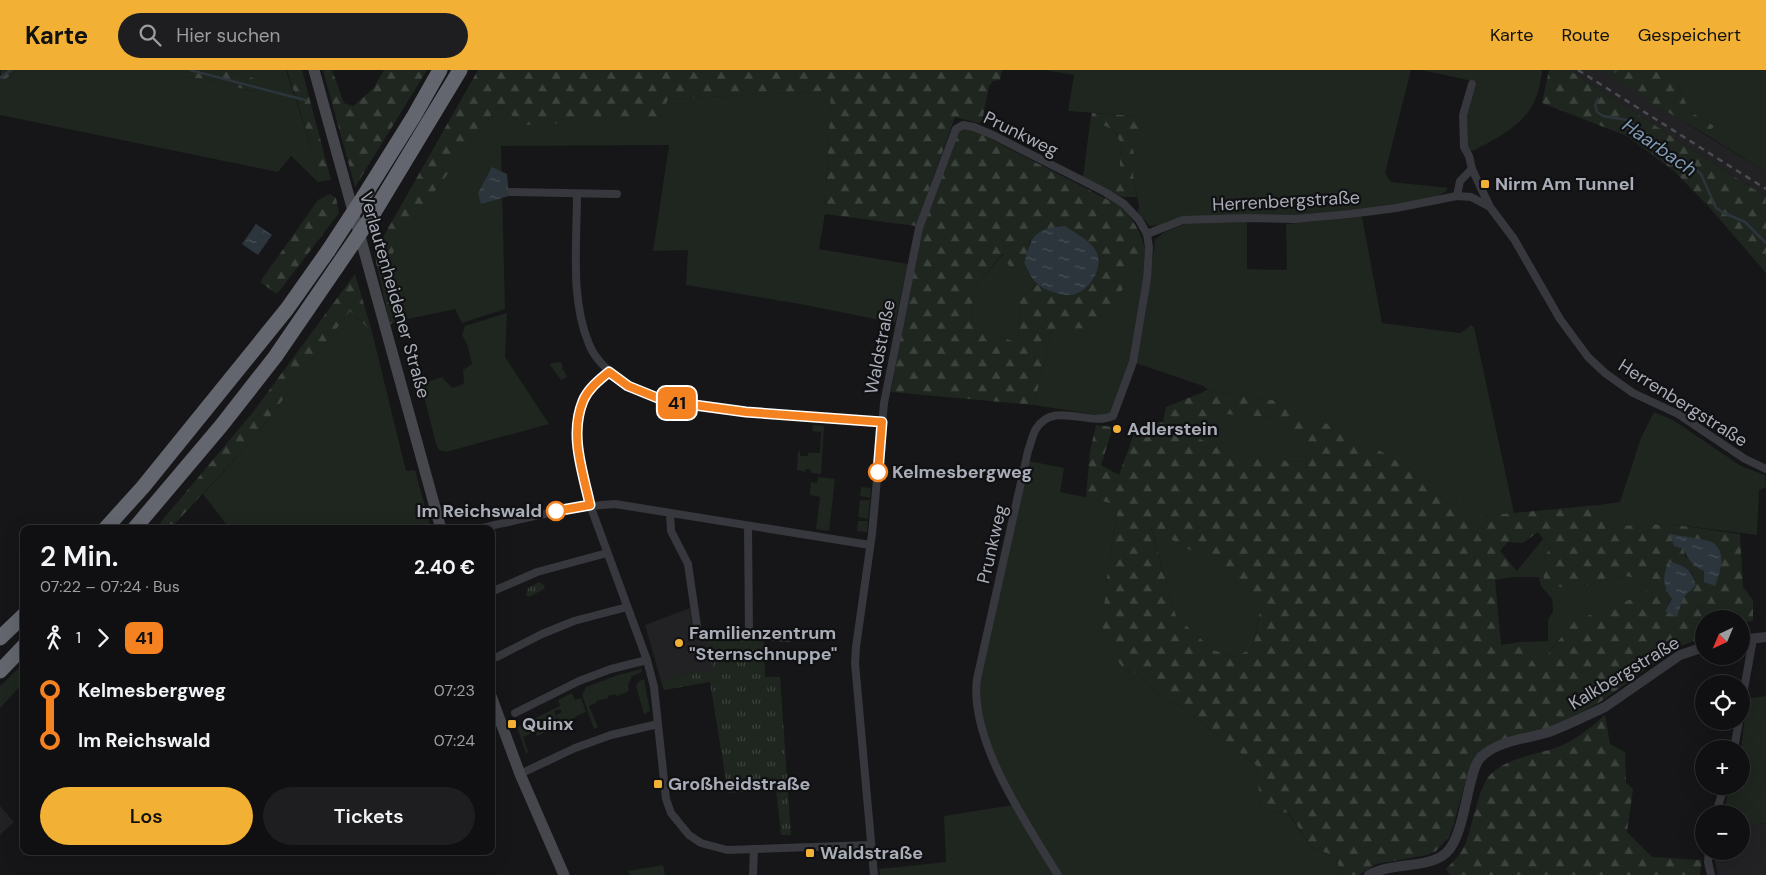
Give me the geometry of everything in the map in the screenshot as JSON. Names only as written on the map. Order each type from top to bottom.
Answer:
[{"type":"highway","points":[[109,525],[143,487],[288,309],[364,196],[440,70]]},
{"type":"highway","points":[[137,525],[221,426],[275,357],[373,214],[460,70]]},
{"type":"highway","points":[[0,638],[20,619]]},
{"type":"highway","points":[[0,671],[20,650]]},
{"type":"main road","name":"Verlautenheidener Straße","points":[[314,70],[441,525]]},
{"type":"main road","points":[[495,707],[520,774],[564,875]]},
{"type":"street","name":"Herrenbergstraße","points":[[1472,84],[1463,114],[1464,146],[1472,169],[1490,207],[1514,240],[1560,319],[1588,357],[1605,373],[1633,393],[1678,414],[1745,459],[1766,469]]},
{"type":"street","name":"Prunkweg","points":[[956,129],[963,125],[974,127],[1105,192],[1124,204],[1139,220],[1147,234],[1150,247],[1147,279],[1133,362],[1113,416],[1104,420],[1053,414],[1035,429],[1028,451],[977,679],[977,708],[981,730],[994,761],[1020,811],[1058,875]]},
{"type":"street","name":"Waldstraße","points":[[874,875],[855,663],[858,630],[870,545],[884,403],[919,228],[956,129]]},
{"type":"street","points":[[1457,196],[1460,180],[1472,169]]},
{"type":"street","points":[[511,192],[617,194]]},
{"type":"street","points":[[578,194],[577,293],[582,324],[590,346],[609,372],[628,386],[665,401],[746,412],[882,422]]},
{"type":"street","name":"Herrenbergstraße","points":[[1147,234],[1183,220],[1295,219],[1396,208],[1457,196],[1471,197],[1490,207]]},
{"type":"street","points":[[609,372],[594,384],[583,400],[576,437],[590,505],[647,660],[656,695],[666,799],[671,812],[689,835],[701,843],[727,850],[870,845]]},
{"type":"street","points":[[495,525],[590,505],[614,504],[870,545]]},
{"type":"street","points":[[670,514],[671,531],[688,564],[698,634],[702,636],[748,634],[788,638]]},
{"type":"street","points":[[748,526],[748,634]]},
{"type":"street","points":[[495,590],[537,572],[607,553]]},
{"type":"street","points":[[497,657],[542,634],[574,621],[627,607]]},
{"type":"street","points":[[1746,675],[1752,639],[1766,637]]},
{"type":"street","name":"Kalkbergstraße","points":[[1370,875],[1379,870],[1394,866],[1429,862],[1446,853],[1454,841],[1474,769],[1480,757],[1498,746],[1547,732],[1592,713],[1680,655],[1695,650]]},
{"type":"street","points":[[515,713],[579,680],[611,669],[647,660]]},
{"type":"street","points":[[520,774],[575,748],[611,735],[658,724]]},
{"type":"street","points":[[753,875],[754,849]]},
{"type":"street","points":[[1708,860],[1712,875]]},
{"type":"shaded area","points":[[1569,70],[1599,70],[1766,172],[1766,197]]},
{"type":"shaded area","name":"Familienzentrum \"Sternschnuppe\"","points":[[690,608],[694,640],[708,638],[714,673],[697,671],[661,681],[645,625]]},
{"type":"shaded area","points":[[0,806],[14,822],[0,835]]},
{"type":"shaded area","points":[[1766,823],[1766,875],[1718,875],[1715,860],[1750,860],[1750,825]]},
{"type":"green space","points":[[1,70],[18,70],[0,83]]},
{"type":"green space","points":[[18,70],[166,70],[182,77],[206,79],[255,92],[250,77],[219,70],[286,70],[315,158],[318,182],[291,156],[278,172],[0,115],[0,83]]},
{"type":"green space","points":[[166,70],[219,70],[250,77],[266,83],[255,92],[206,79],[182,77]]},
{"type":"green space","points":[[287,70],[302,70],[331,180],[318,182],[315,158]]},
{"type":"green space","points":[[323,70],[332,70],[344,103],[353,106],[373,89],[384,70],[427,70],[355,187]]},
{"type":"green space","points":[[478,70],[1002,70],[1000,80],[993,81],[989,86],[982,121],[979,123],[955,117],[916,226],[825,214],[831,91],[668,99],[660,118],[525,125],[498,106],[398,241],[388,266],[399,321],[390,324],[374,253]]},
{"type":"green space","points":[[1044,70],[1411,70],[1385,173],[1391,182],[1448,188],[1445,192],[1435,197],[1351,210],[1296,215],[1246,215],[1150,226],[1138,213],[1139,206],[1133,174],[1136,167],[1132,145],[1136,116],[1068,111],[1074,75]]},
{"type":"green space","points":[[1422,70],[1542,70],[1542,73],[1536,97],[1524,117],[1509,130],[1473,151],[1469,150],[1467,146],[1466,114],[1477,82]]},
{"type":"green space","points":[[1549,70],[1569,70],[1766,197],[1766,273],[1710,208],[1674,171],[1627,136],[1542,103]]},
{"type":"green space","points":[[1599,70],[1672,70],[1689,111],[1714,126],[1707,135]]},
{"type":"green space","points":[[1672,70],[1766,70],[1766,172],[1707,135],[1714,126],[1689,111]]},
{"type":"green space","points":[[831,91],[825,214],[819,249],[908,264],[895,323],[800,304],[686,285],[688,250],[653,251],[669,145],[501,146],[505,309],[462,323],[455,309],[399,321],[388,266],[398,241],[498,106],[525,125],[668,99]]},
{"type":"green space","points":[[1092,113],[1143,118],[1132,145],[1137,167],[1133,174],[1137,197],[1122,197],[1106,188],[1111,182],[1120,178],[1122,145],[1110,128],[1090,123]]},
{"type":"green space","points":[[1090,123],[1110,128],[1122,145],[1120,178],[1106,188],[1083,177]]},
{"type":"green space","points":[[963,128],[973,130],[1122,207],[1136,226],[1145,249],[1101,328],[1052,329],[1034,405],[891,392],[904,316],[923,228],[959,131]],"holes":[[[1030,240],[1054,292],[1036,284],[1020,300],[1019,334],[1014,342],[972,324],[973,289],[1003,253],[1010,268],[1024,263]]]},
{"type":"green space","points":[[330,194],[336,198],[339,213],[277,294],[260,282],[318,200]]},
{"type":"green space","points":[[1362,217],[1382,323],[1459,333],[1471,325],[1474,327],[1514,513],[1472,517],[1455,499],[1400,463],[1365,442],[1290,409],[1290,403],[1208,390],[1203,386],[1136,363],[1145,315],[1155,240],[1163,233],[1185,224],[1247,221],[1247,269],[1287,270],[1286,224]]},
{"type":"green space","points":[[1145,249],[1143,279],[1129,362],[1110,413],[1103,416],[1034,405],[1052,329],[1101,327]]},
{"type":"green space","points":[[1004,253],[1010,268],[1024,263],[1036,284],[1020,300],[1019,334],[1014,342],[972,325],[973,289]]},
{"type":"green space","points":[[355,274],[372,332],[350,311],[254,438],[174,525],[160,523],[253,412]]},
{"type":"green space","points":[[350,311],[372,332],[406,471],[415,470],[430,525],[227,525],[203,494],[254,438]]},
{"type":"green space","points":[[507,313],[505,357],[549,424],[446,452],[439,450],[421,384],[442,377],[452,388],[464,384],[463,370],[472,364],[468,346],[462,335],[465,326]]},
{"type":"green space","points":[[561,362],[562,370],[564,370],[567,377],[561,380],[550,365]]},
{"type":"green space","points":[[1208,390],[1290,403],[1291,409],[1347,433],[1383,452],[1455,499],[1472,517],[1598,505],[1617,526],[1670,524],[1740,534],[1743,587],[1753,600],[1753,621],[1750,622],[1750,610],[1695,610],[1695,641],[1677,647],[1600,702],[1573,717],[1545,729],[1496,742],[1475,756],[1469,768],[1453,827],[1448,838],[1436,851],[1427,855],[1376,864],[1359,875],[1340,875],[1337,857],[1311,847],[1289,813],[1260,809],[1257,766],[1180,705],[1167,702],[1139,675],[1123,668],[1102,638],[1106,584],[1117,513],[1110,503],[1086,497],[1090,451],[1096,425],[1113,427],[1101,465],[1119,475],[1137,426],[1163,422],[1166,407]],"holes":[[[1211,413],[1272,417],[1297,436],[1307,461],[1287,462],[1276,454],[1231,454],[1198,438]],[[1151,528],[1220,567],[1261,606],[1253,648],[1235,657],[1213,650],[1176,616]],[[1538,532],[1550,548],[1540,565],[1545,581],[1568,590],[1623,576],[1655,580],[1642,595],[1574,621],[1537,668],[1521,642],[1501,645],[1495,580],[1512,577],[1517,571],[1500,551],[1508,542],[1523,543]],[[1693,539],[1712,542],[1699,569],[1685,556],[1684,549]],[[1682,565],[1692,573],[1696,585],[1665,611],[1672,598]]]},
{"type":"green space","points":[[1211,412],[1272,417],[1298,436],[1307,461],[1287,462],[1275,454],[1231,454],[1197,438]]},
{"type":"green space","points":[[1654,412],[1673,420],[1741,466],[1765,475],[1766,487],[1759,490],[1757,535],[1670,524],[1617,527],[1598,505],[1620,502],[1641,438]]},
{"type":"green space","points":[[813,425],[824,426],[821,474],[811,473],[811,470],[806,469],[805,472],[797,470],[798,451],[800,456],[808,456],[808,453],[820,453],[821,432],[812,431]]},
{"type":"green space","points":[[1029,461],[1064,468],[1060,492],[1110,502],[1117,513],[1106,584],[1123,668],[1139,675],[1167,702],[1180,705],[1257,766],[1260,809],[1288,813],[1311,847],[1337,857],[1340,875],[1061,875],[1018,803],[997,760],[984,728],[979,702],[981,675]]},
{"type":"green space","points":[[818,477],[835,479],[829,531],[816,529],[820,497],[810,495],[811,482],[817,483]]},
{"type":"green space","points":[[861,487],[871,488],[870,498],[860,496]]},
{"type":"green space","points":[[860,500],[870,500],[868,519],[858,517]]},
{"type":"green space","points":[[858,521],[868,521],[867,532],[857,531]]},
{"type":"green space","points":[[1151,527],[1220,567],[1261,606],[1253,648],[1235,657],[1213,650],[1176,616]]},
{"type":"green space","points":[[1543,539],[1550,548],[1540,565],[1568,590],[1623,576],[1656,580],[1643,595],[1574,621],[1537,668],[1521,642],[1548,641],[1548,620],[1553,611],[1552,599],[1541,586],[1539,577],[1512,577]]},
{"type":"green space","points":[[539,582],[545,586],[544,589],[529,597],[526,595],[528,588]]},
{"type":"green space","points":[[764,640],[765,677],[780,677],[791,835],[781,835],[776,789],[728,793],[710,682],[664,690],[661,681],[697,671],[713,672],[708,641]]},
{"type":"green space","points":[[20,667],[20,686],[0,708],[0,686]]},
{"type":"green space","points":[[641,669],[642,672],[632,676],[628,685],[628,692],[616,696],[615,694],[608,696],[609,698],[596,701],[596,703],[589,706],[598,727],[594,729],[582,695],[586,687]]},
{"type":"green space","points":[[644,679],[650,711],[644,714],[636,686],[638,682]]},
{"type":"green space","points":[[572,693],[575,700],[581,698],[586,712],[561,725],[556,715],[562,712],[560,709],[554,711],[560,726],[537,736],[535,732],[523,737],[528,752],[526,753],[517,727],[560,706],[558,700]]},
{"type":"green space","points":[[1766,696],[1766,823],[1750,825],[1750,805],[1725,805],[1728,795],[1750,795],[1750,740],[1742,740],[1743,730],[1750,730],[1750,699]]},
{"type":"green space","points":[[1605,715],[1610,744],[1625,752],[1626,783],[1633,789],[1627,832],[1652,857],[1702,860],[1700,875],[1450,875],[1446,869],[1459,855],[1465,845],[1479,797],[1486,780],[1491,774],[1514,760],[1558,747],[1583,733]]},
{"type":"green space","points":[[1013,805],[1054,875],[880,875],[879,869],[946,862],[944,816]]},
{"type":"green space","points":[[663,865],[665,875],[630,875],[628,871]]},
{"type":"water","points":[[492,167],[507,174],[509,196],[481,204],[478,193]]},
{"type":"water","points":[[256,224],[272,235],[258,255],[242,244]]},
{"type":"water","points":[[1065,226],[1095,249],[1099,260],[1096,274],[1087,287],[1075,294],[1068,295],[1051,291],[1036,283],[1024,263],[1029,246],[1036,235],[1047,229]]},
{"type":"water","points":[[1670,534],[1709,541],[1717,546],[1720,551],[1721,563],[1715,586],[1704,582],[1704,571],[1697,568],[1691,562],[1684,549],[1674,546]]},
{"type":"water","points":[[1670,562],[1687,569],[1696,585],[1683,598],[1677,617],[1665,611],[1672,599],[1664,581],[1665,571]]},
{"type":"waterway","points":[[0,78],[11,70]]},
{"type":"waterway","points":[[190,70],[305,100]]},
{"type":"waterway","name":"Haarbach","points":[[1598,99],[1595,105],[1597,112],[1603,116],[1627,120],[1654,139],[1660,150],[1678,162],[1689,164],[1701,174],[1716,208],[1745,222],[1766,243]]},
{"type":"railway","points":[[1578,70],[1766,189]]},
{"type":"bus line","name":"41","points":[[556,511],[590,505],[576,437],[579,415],[583,400],[594,384],[609,372],[628,386],[665,401],[746,412],[882,422],[878,472]]},
{"type":"place","name":"Nirm Am Tunnel","points":[[1485,184]]},
{"type":"place","name":"Adlerstein","points":[[1117,429]]},
{"type":"place","name":"Kelmesbergweg","points":[[878,472]]},
{"type":"place","name":"Im Reichswald","points":[[556,511]]},
{"type":"place","name":"Familienzentrum \"Sternschnuppe\"","points":[[679,643]]},
{"type":"place","name":"Quinx","points":[[512,724]]},
{"type":"place","name":"Großheidstraße","points":[[658,784]]},
{"type":"place","name":"Waldstraße","points":[[810,853]]}]
